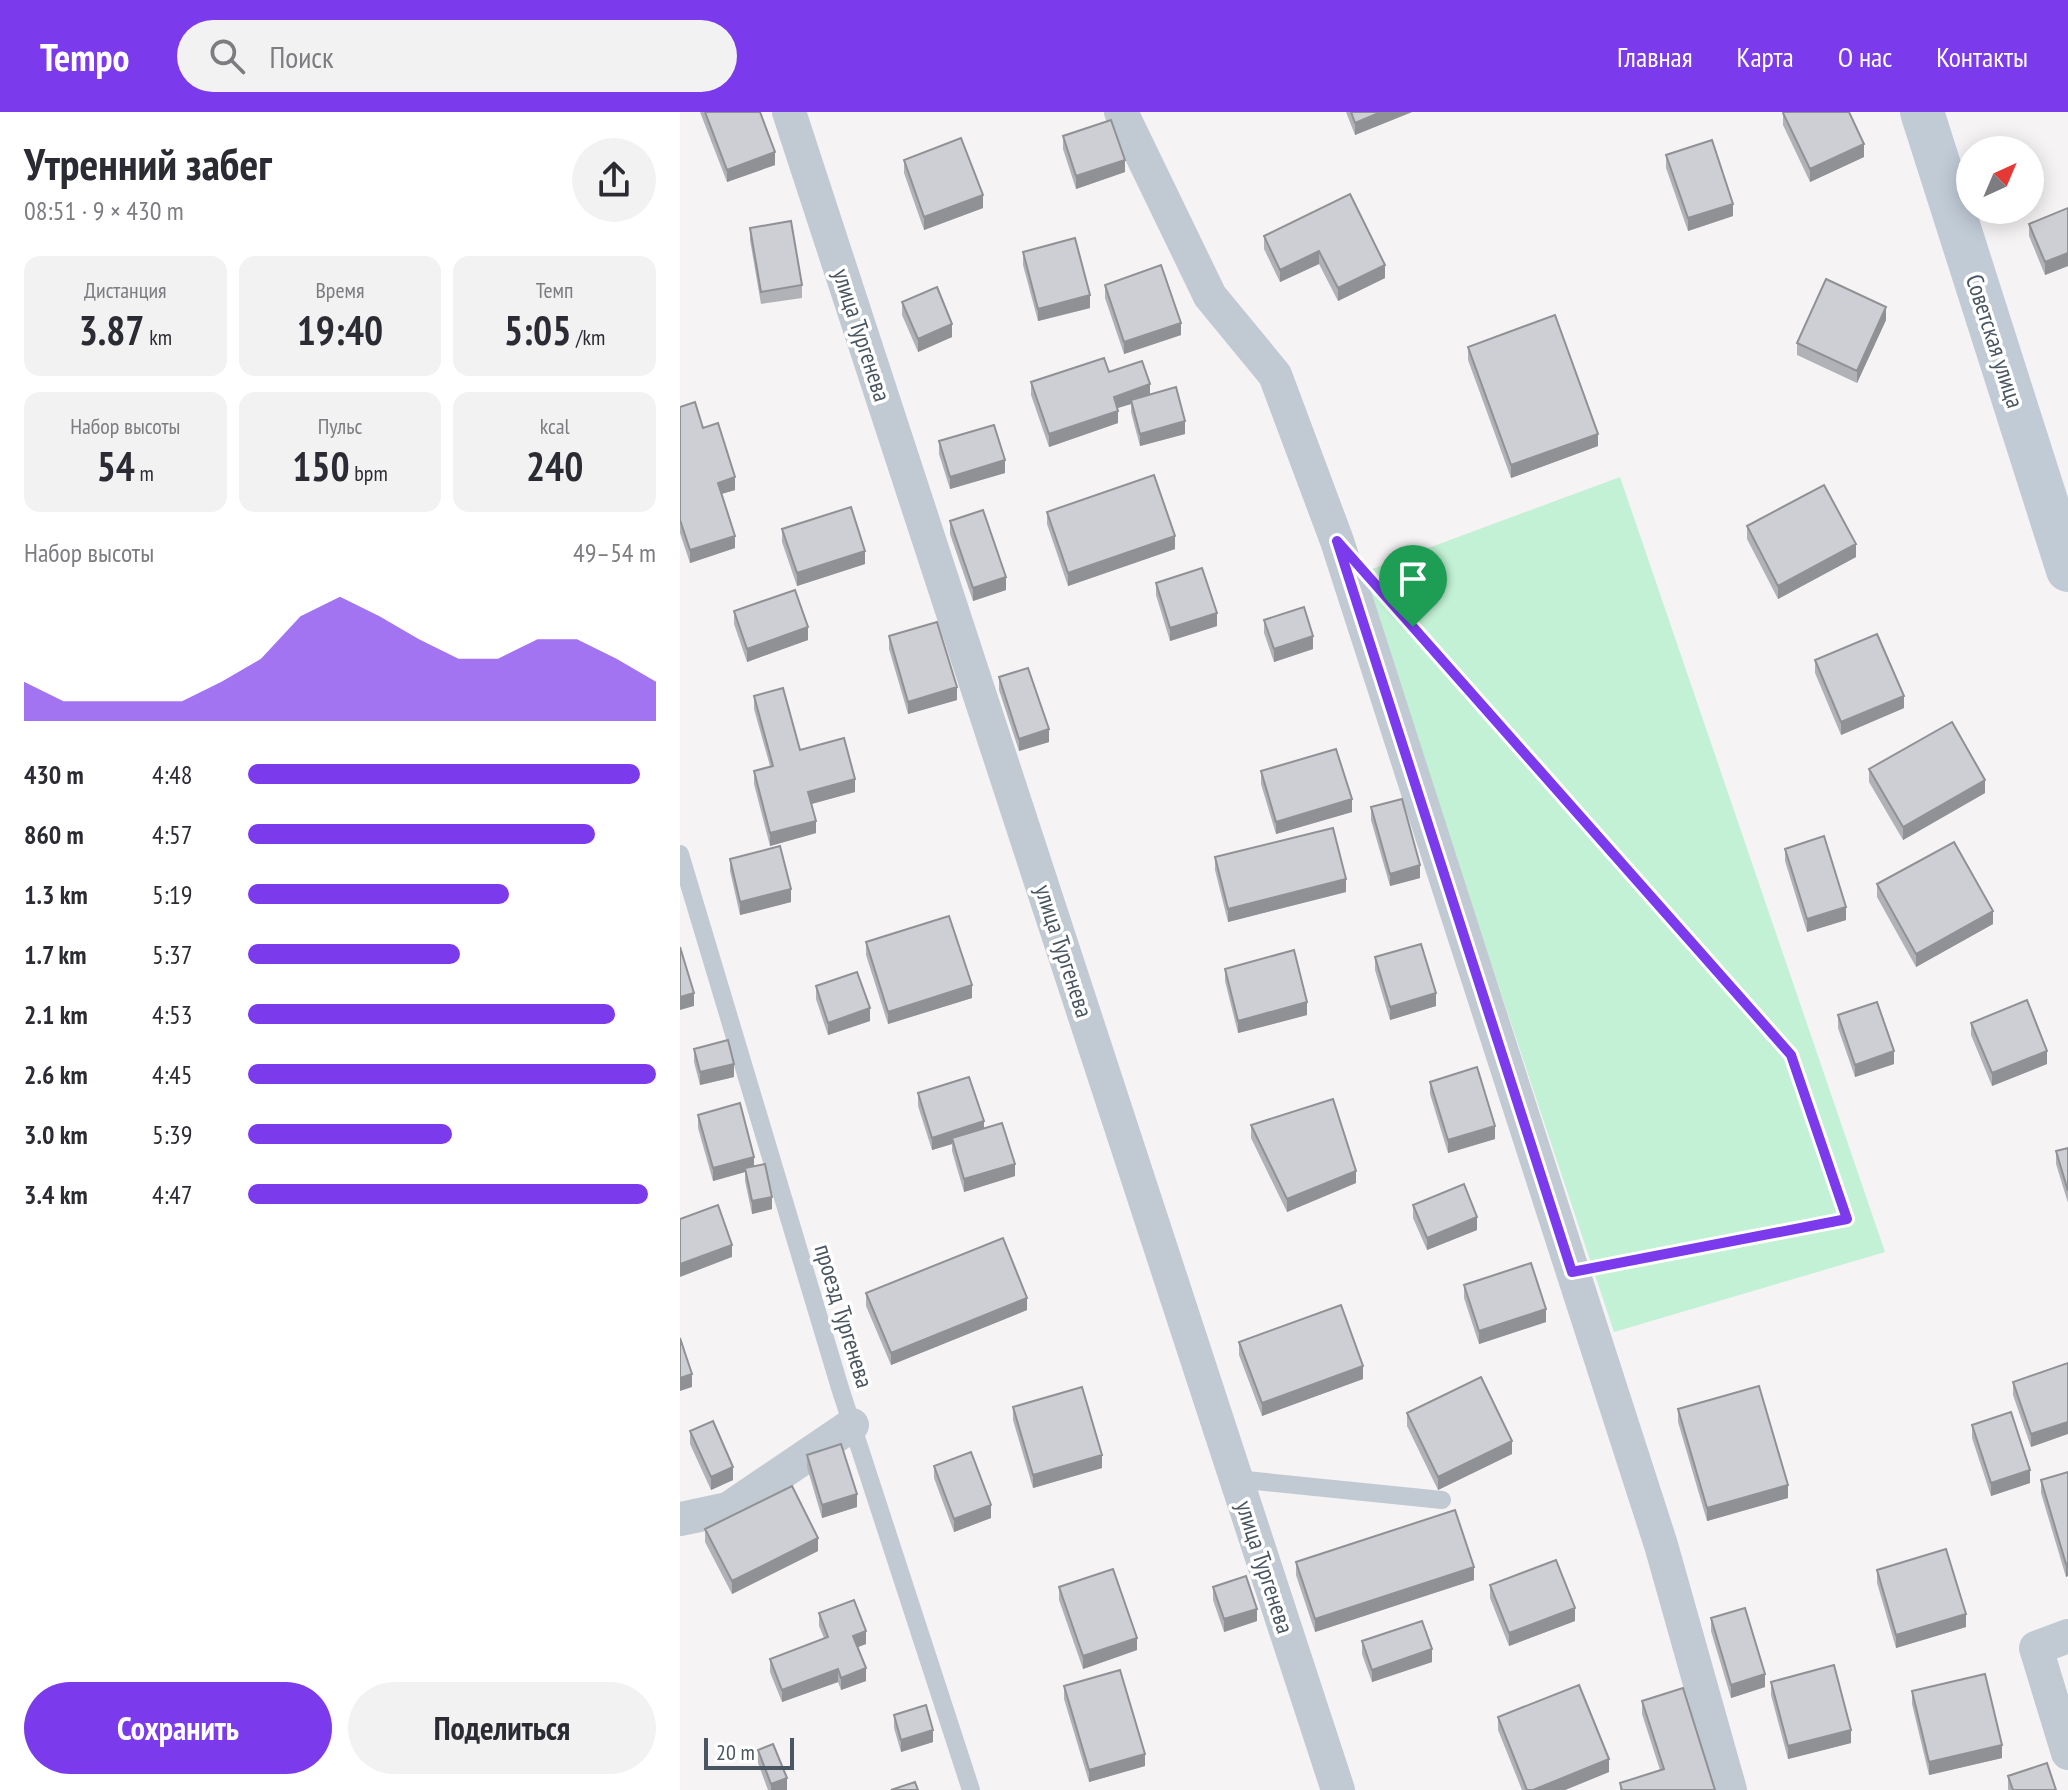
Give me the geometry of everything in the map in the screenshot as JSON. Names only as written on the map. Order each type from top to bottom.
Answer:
[{"type":"street","name":"улица Тургенева","points":[[789,112],[1338,1790]]},
{"type":"street","points":[[1121,112],[1210,296],[1275,375],[1337,541],[1661,1545],[1730,1790]]},
{"type":"street","name":"Советская улица","points":[[1922,112],[2068,570]]},
{"type":"street","points":[[680,1519],[728,1509],[852,1425]]},
{"type":"street","points":[[2068,1636],[2036,1648],[2068,1753]]},
{"type":"lane","name":"проезд Тургенева","points":[[680,854],[852,1425],[971,1790]]},
{"type":"lane","points":[[1236,1479],[1442,1500]]},
{"type":"path","points":[[1390,601],[1791,1055],[1847,1219],[1572,1272]]},
{"type":"green space","points":[[1620,477],[1885,1252],[1614,1332],[1361,573]]},
{"type":"building","points":[[705,112],[760,112],[775,152],[727,170]]},
{"type":"building","points":[[1351,112],[1381,112],[1355,123]]},
{"type":"building","points":[[1784,112],[1849,112],[1864,144],[1810,169]]},
{"type":"building","points":[[1111,120],[1125,160],[1076,176],[1063,136]]},
{"type":"building","points":[[961,138],[983,195],[924,217],[904,160]]},
{"type":"building","points":[[1712,140],[1733,204],[1688,218],[1666,155]]},
{"type":"building","points":[[1350,194],[1385,265],[1338,288],[1319,251],[1280,270],[1264,236]]},
{"type":"building","points":[[2068,208],[2068,253],[2045,262],[2029,224],[2044,224],[2044,218]]},
{"type":"building","points":[[791,221],[802,285],[761,292],[750,228]]},
{"type":"building","points":[[1075,238],[1090,295],[1038,309],[1023,252]]},
{"type":"building","points":[[1161,265],[1181,323],[1124,342],[1105,285]]},
{"type":"building","points":[[1826,279],[1886,307],[1857,371],[1797,343]]},
{"type":"building","points":[[937,287],[952,324],[918,339],[902,302]]},
{"type":"building","points":[[1555,315],[1598,434],[1511,465],[1468,347]]},
{"type":"building","points":[[1104,358],[1109,372],[1142,361],[1150,384],[1114,397],[1118,411],[1049,434],[1031,382]]},
{"type":"building","points":[[1176,387],[1185,421],[1140,434],[1131,400]]},
{"type":"building","points":[[695,402],[703,428],[718,423],[735,477],[718,483],[735,536],[690,550],[680,520],[680,407]]},
{"type":"building","points":[[994,425],[1005,460],[950,477],[939,441]]},
{"type":"building","points":[[1154,475],[1175,536],[1068,573],[1047,512]]},
{"type":"building","points":[[1824,485],[1856,544],[1778,586],[1747,526]]},
{"type":"building","points":[[851,507],[865,551],[797,573],[782,529]]},
{"type":"building","points":[[983,510],[1006,577],[973,588],[950,521]]},
{"type":"building","points":[[1202,568],[1217,613],[1170,628],[1156,583]]},
{"type":"building","points":[[795,590],[808,627],[747,649],[734,611]]},
{"type":"building","points":[[1304,607],[1313,636],[1274,649],[1264,620]]},
{"type":"building","points":[[937,622],[957,687],[908,702],[889,636]]},
{"type":"building","points":[[1877,634],[1904,696],[1841,722],[1815,660]]},
{"type":"building","points":[[1028,668],[1049,729],[1019,739],[999,677]]},
{"type":"building","points":[[783,688],[800,750],[844,738],[855,779],[808,792],[816,821],[770,833],[754,771],[773,766],[754,696]]},
{"type":"building","points":[[1952,722],[1985,780],[1903,827],[1869,769]]},
{"type":"building","points":[[1336,749],[1352,799],[1276,822],[1261,771]]},
{"type":"building","points":[[1402,799],[1420,865],[1390,874],[1371,807]]},
{"type":"building","points":[[1333,828],[1346,879],[1228,909],[1215,857]]},
{"type":"building","points":[[1824,836],[1846,907],[1807,919],[1785,849]]},
{"type":"building","points":[[1954,842],[1993,911],[1916,954],[1877,884]]},
{"type":"building","points":[[780,846],[791,889],[740,902],[730,859]]},
{"type":"building","points":[[949,916],[972,985],[888,1012],[866,942]]},
{"type":"building","points":[[1421,944],[1436,993],[1390,1007],[1375,957]]},
{"type":"building","points":[[680,947],[694,993],[680,997]]},
{"type":"building","points":[[1294,950],[1307,1002],[1238,1021],[1225,969]]},
{"type":"building","points":[[857,972],[870,1008],[828,1023],[816,986]]},
{"type":"building","points":[[2027,1000],[2047,1051],[1992,1073],[1971,1023]]},
{"type":"building","points":[[1877,1002],[1894,1051],[1855,1065],[1838,1015]]},
{"type":"building","points":[[728,1040],[734,1064],[700,1072],[694,1049]]},
{"type":"building","points":[[1477,1067],[1495,1126],[1448,1140],[1430,1082]]},
{"type":"building","points":[[969,1077],[984,1121],[932,1138],[918,1093]]},
{"type":"building","points":[[1333,1099],[1356,1171],[1287,1199],[1251,1125]]},
{"type":"building","points":[[740,1103],[754,1157],[713,1168],[698,1115]]},
{"type":"building","points":[[1002,1123],[1015,1164],[964,1179],[952,1138]]},
{"type":"building","points":[[2068,1148],[2068,1191],[2056,1151]]},
{"type":"building","points":[[765,1164],[772,1197],[752,1201],[745,1168]]},
{"type":"building","points":[[1464,1184],[1477,1217],[1427,1238],[1413,1205]]},
{"type":"building","points":[[718,1205],[732,1245],[680,1264],[680,1219]]},
{"type":"building","points":[[1003,1238],[1027,1298],[891,1353],[866,1293]]},
{"type":"building","points":[[1531,1263],[1546,1309],[1479,1331],[1464,1285]]},
{"type":"building","points":[[1341,1305],[1363,1366],[1262,1403],[1239,1342]]},
{"type":"building","points":[[680,1338],[692,1374],[680,1378]]},
{"type":"building","points":[[2068,1363],[2068,1422],[2031,1434],[2013,1382]]},
{"type":"building","points":[[1481,1377],[1512,1441],[1438,1477],[1407,1413]]},
{"type":"building","points":[[1759,1386],[1788,1485],[1707,1508],[1678,1409]]},
{"type":"building","points":[[1082,1387],[1102,1455],[1033,1475],[1013,1407]]},
{"type":"building","points":[[2011,1412],[2030,1470],[1991,1483],[1972,1425]]},
{"type":"building","points":[[713,1421],[733,1467],[711,1477],[690,1431]]},
{"type":"building","points":[[841,1444],[857,1494],[822,1505],[807,1455]]},
{"type":"building","points":[[971,1452],[991,1505],[954,1519],[934,1466]]},
{"type":"building","points":[[2068,1472],[2068,1563],[2066,1564],[2041,1480]]},
{"type":"building","points":[[792,1486],[818,1538],[732,1581],[705,1529]]},
{"type":"building","points":[[1455,1510],[1474,1567],[1315,1619],[1296,1562]]},
{"type":"building","points":[[1946,1549],[1966,1614],[1896,1635],[1877,1570]]},
{"type":"building","points":[[1556,1560],[1575,1608],[1509,1633],[1490,1585]]},
{"type":"building","points":[[1113,1569],[1137,1638],[1083,1656],[1059,1587]]},
{"type":"building","points":[[1246,1576],[1257,1609],[1224,1619],[1213,1587]]},
{"type":"building","points":[[854,1600],[866,1631],[853,1636],[866,1668],[841,1678],[838,1669],[782,1690],[770,1659],[828,1637],[819,1613]]},
{"type":"building","points":[[1745,1608],[1765,1674],[1731,1685],[1711,1618]]},
{"type":"building","points":[[1422,1621],[1432,1649],[1372,1670],[1362,1641]]},
{"type":"building","points":[[1834,1665],[1851,1730],[1788,1746],[1771,1682]]},
{"type":"building","points":[[1120,1670],[1145,1754],[1089,1770],[1064,1686]]},
{"type":"building","points":[[1985,1674],[2002,1745],[1929,1762],[1912,1691]]},
{"type":"building","points":[[1579,1685],[1609,1759],[1527,1790],[1498,1717]]},
{"type":"building","points":[[1683,1688],[1715,1790],[1622,1790],[1620,1783],[1664,1769],[1642,1701]]},
{"type":"building","points":[[926,1705],[933,1730],[901,1740],[894,1715]]},
{"type":"building","points":[[773,1744],[787,1778],[771,1784],[758,1750]]},
{"type":"building","points":[[2047,1763],[2056,1790],[2013,1790],[2008,1776]]},
{"type":"building","points":[[915,1782],[918,1790],[891,1790]]},
{"type":"route","points":[[1337,541],[1413,627],[1791,1055],[1847,1219],[1572,1272],[1337,541]]}]
